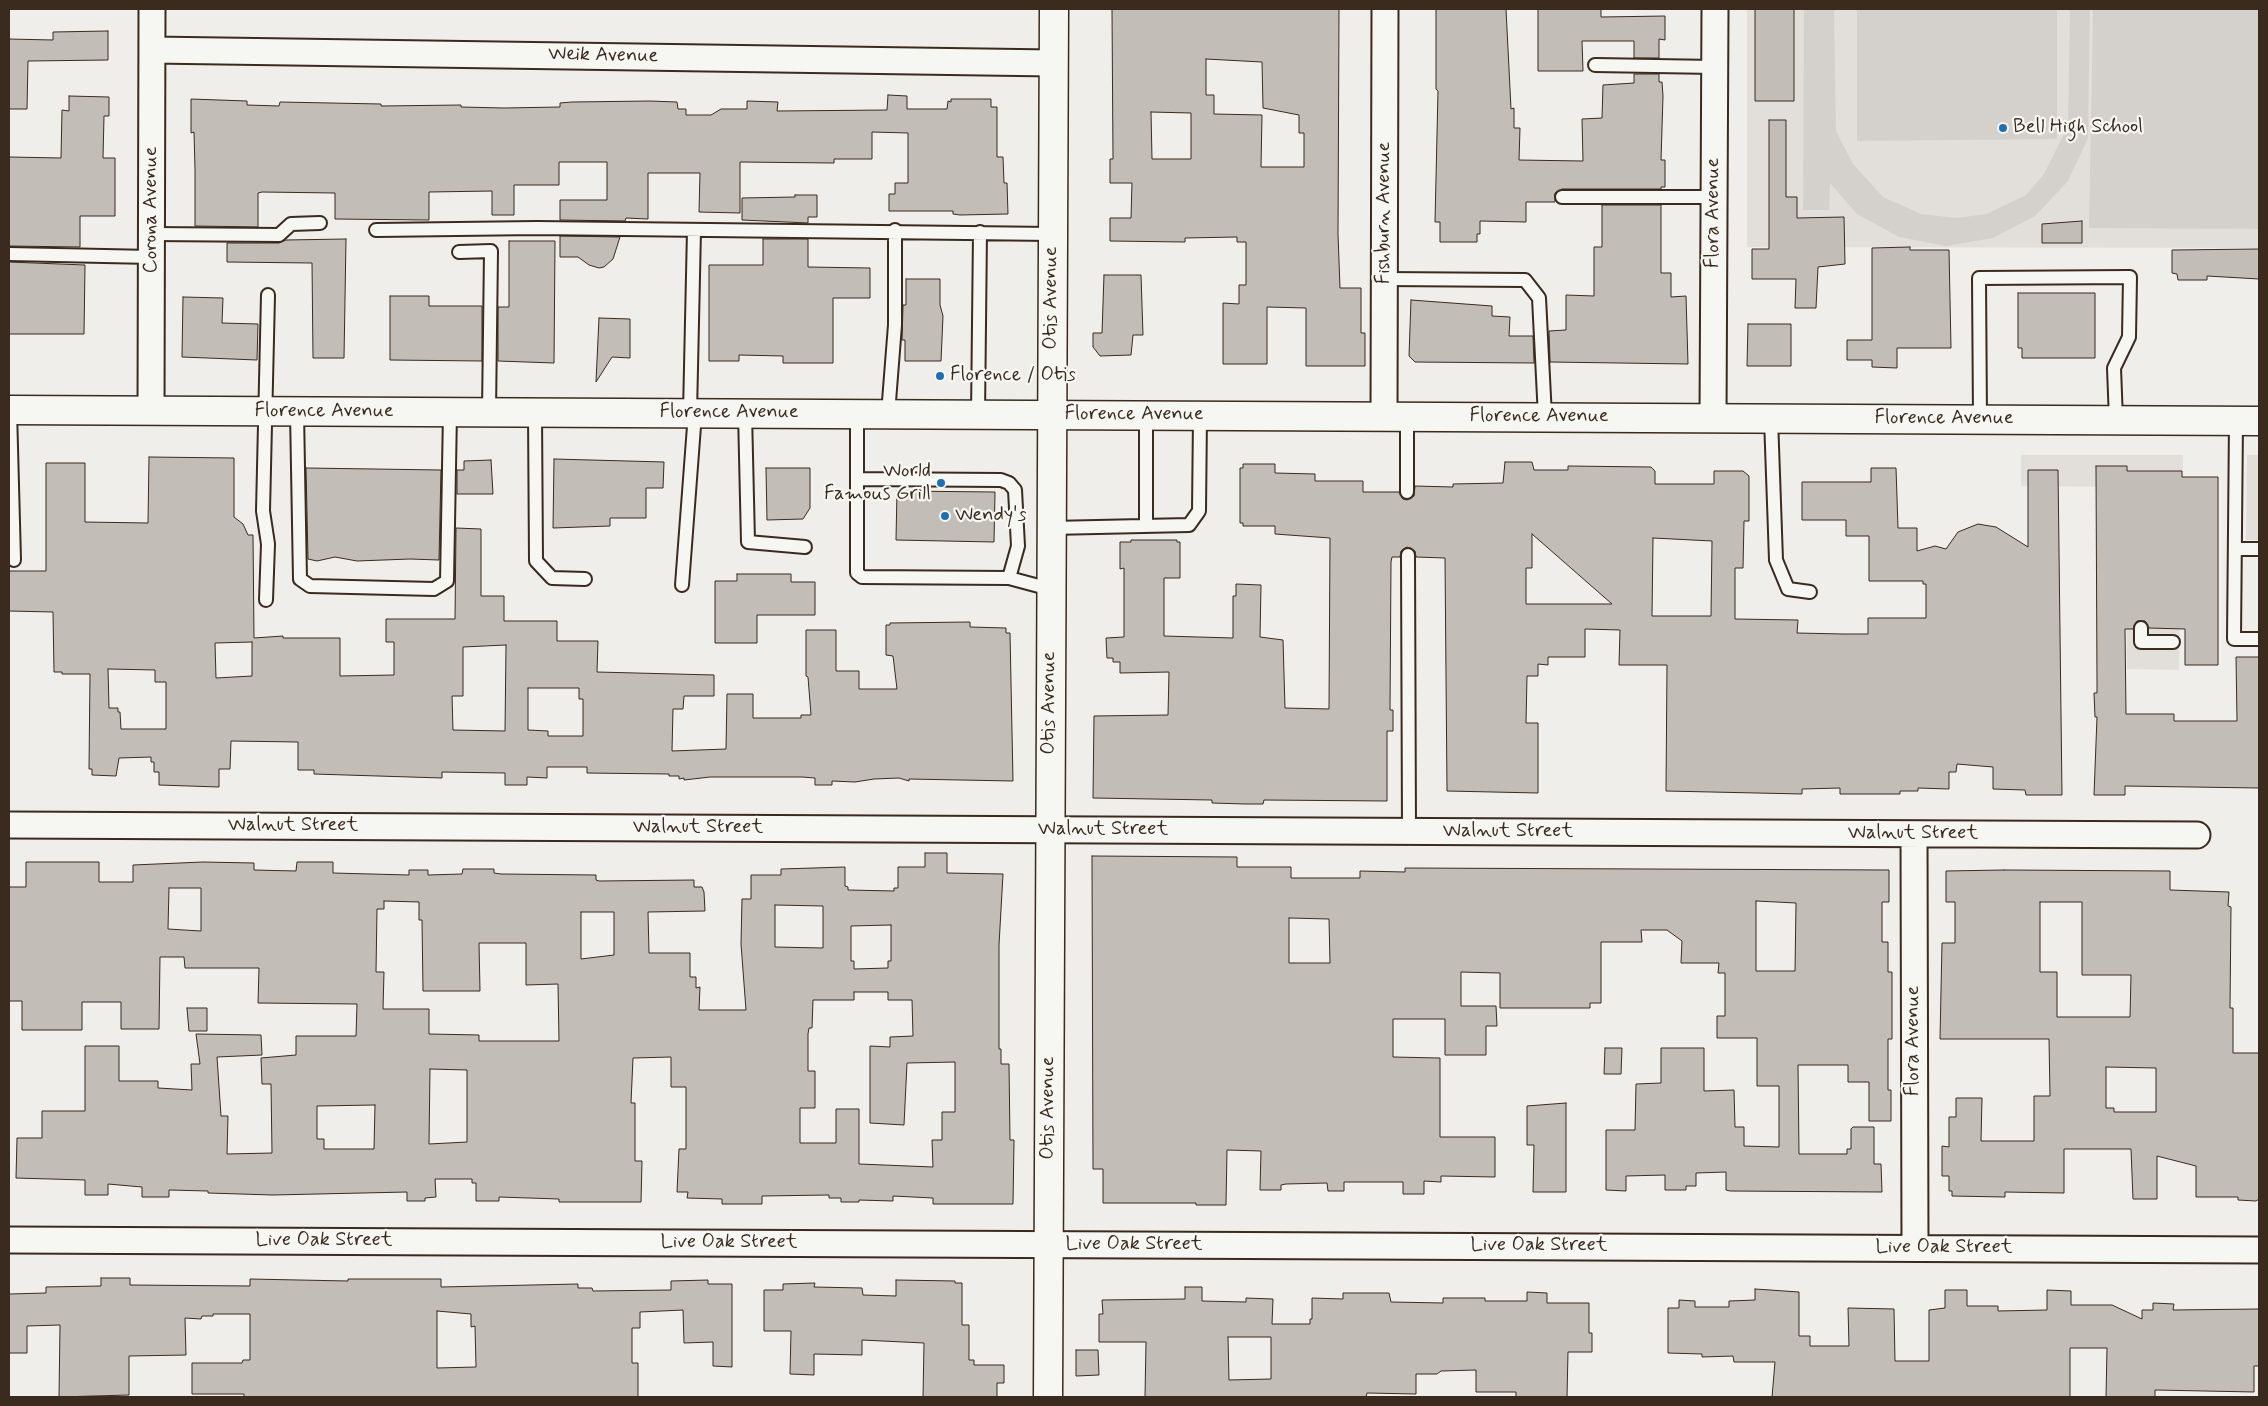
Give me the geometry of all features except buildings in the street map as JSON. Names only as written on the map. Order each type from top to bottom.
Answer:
[{"type":"main road","name":"Otis Avenue","points":[[1048,1397],[1054,9]]},
{"type":"main road","name":"Florence Avenue","points":[[9,410],[2248,421]]},
{"type":"street","name":"Corona Avenue","points":[[151,411],[152,9]]},
{"type":"street","name":"Fishburn Avenue","points":[[1385,9],[1384,279],[1395,416]]},
{"type":"street","name":"Flora Avenue","points":[[1713,418],[1715,9]]},
{"type":"street","name":"Weik Avenue","points":[[152,50],[1053,63]]},
{"type":"street","name":"Walnut Street","points":[[9,825],[2198,836]]},
{"type":"street","name":"Flora Avenue","points":[[1914,834],[1915,1248]]},
{"type":"street","name":"Live Oak Street","points":[[9,1240],[2259,1250]]},
{"type":"lane","points":[[1595,65],[1715,67]]},
{"type":"lane","points":[[1562,196],[1714,197]]},
{"type":"lane","points":[[9,254],[279,235],[291,224],[320,223]]},
{"type":"lane","points":[[376,230],[536,228],[895,230],[1052,234]]},
{"type":"lane","points":[[682,585],[693,413],[694,230]]},
{"type":"lane","points":[[888,414],[895,325],[895,230]]},
{"type":"lane","points":[[978,415],[980,232]]},
{"type":"lane","points":[[459,252],[491,251],[489,412]]},
{"type":"lane","points":[[1980,420],[1979,278],[2130,277],[2129,337],[2114,368],[2116,420]]},
{"type":"lane","points":[[1384,279],[1525,280],[1539,298],[1545,417]]},
{"type":"lane","points":[[266,600],[268,544],[262,511],[268,295]]},
{"type":"lane","points":[[9,410],[14,560]]},
{"type":"lane","points":[[297,412],[300,579],[310,586],[434,589],[447,581],[450,412]]},
{"type":"lane","points":[[535,412],[536,561],[552,578],[584,579]]},
{"type":"lane","points":[[745,414],[748,542],[805,547]]},
{"type":"lane","points":[[857,414],[857,573],[862,577],[1009,578],[1050,588]]},
{"type":"lane","points":[[1146,416],[1146,525]]},
{"type":"lane","points":[[1051,528],[1189,525],[1199,511],[1200,416]]},
{"type":"lane","points":[[1395,416],[1407,492]]},
{"type":"lane","points":[[1771,418],[1776,560],[1788,589],[1810,592]]},
{"type":"lane","points":[[2248,421],[2235,549],[2234,639],[2259,639]]},
{"type":"lane","points":[[857,479],[1001,480],[1009,483],[1015,490],[1018,546],[1009,578]]},
{"type":"lane","points":[[2235,549],[2259,549]]},
{"type":"lane","points":[[1408,555],[1409,832]]},
{"type":"lane","points":[[2141,628],[2141,642],[2173,642]]},
{"type":"shaded area","name":"Bell High School","points":[[1747,9],[2259,9],[2259,248],[1747,247]]},
{"type":"shaded area","points":[[1804,9],[1834,9],[1836,131],[1853,164],[1883,197],[1921,214],[1957,218],[1986,214],[2026,195],[2044,174],[2068,126],[2070,9],[2090,9],[2088,138],[2068,181],[2035,216],[1993,238],[1946,246],[1899,237],[1857,214],[1830,183],[1829,210],[1803,210]]},
{"type":"shaded area","points":[[1857,9],[2057,9],[2057,139],[1857,141]]},
{"type":"shaded area","points":[[2093,9],[2259,9],[2259,229],[2089,228]]},
{"type":"shaded area","points":[[2021,455],[2183,455],[2179,670],[2127,669],[2127,487],[2021,486]]},
{"type":"shaded area","points":[[2247,455],[2259,455],[2259,540],[2246,540]]},
{"type":"place","name":"Bell High School","points":[[2003,128]]},
{"type":"place","name":"Florence / Otis","points":[[940,376]]},
{"type":"place","name":"World Famous Grill","points":[[941,483]]},
{"type":"place","name":"Wendy's","points":[[945,516]]}]
